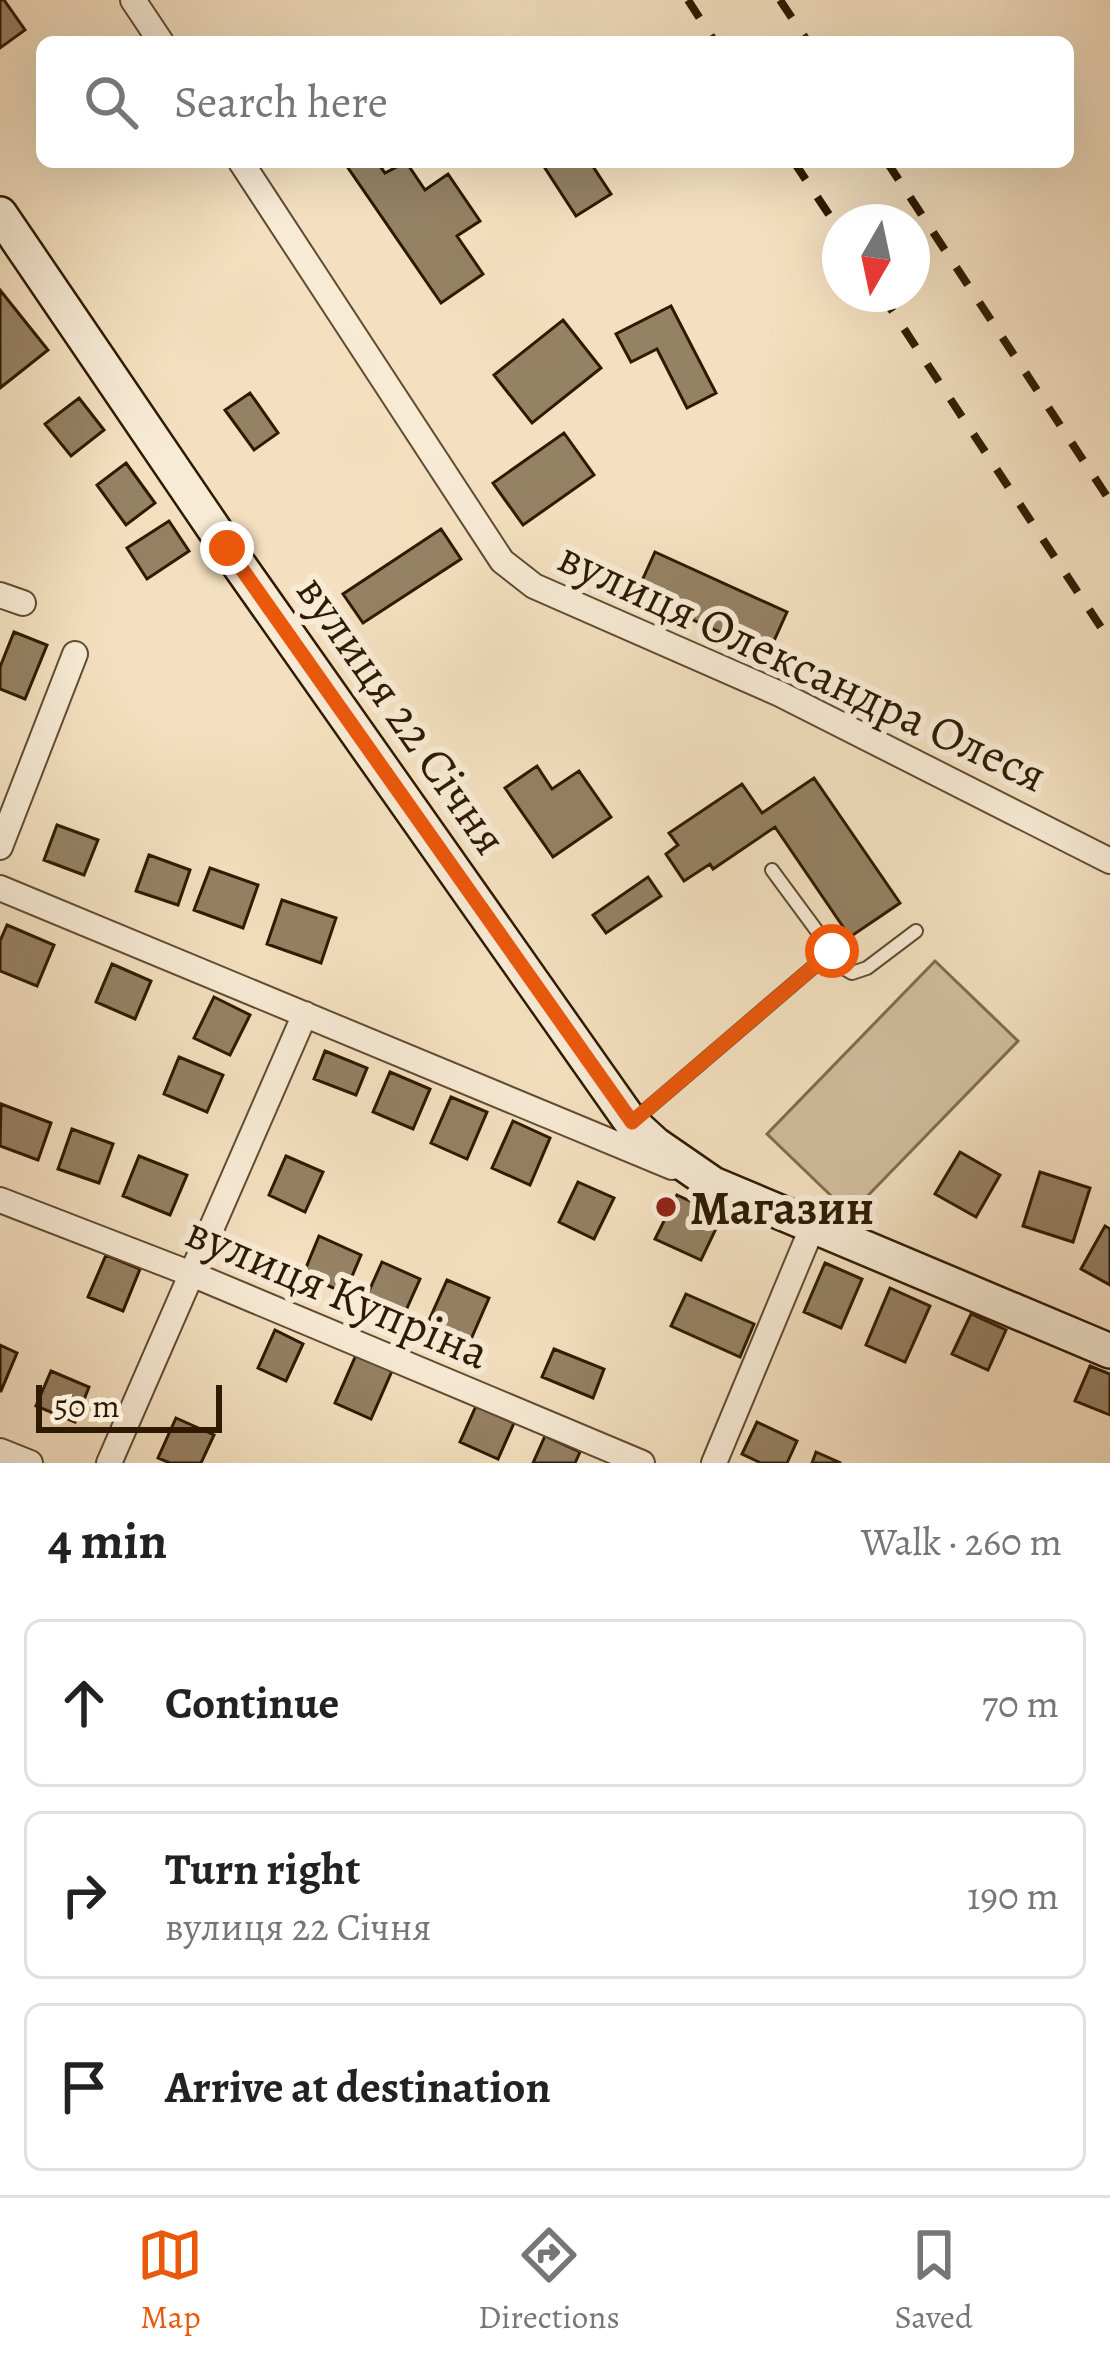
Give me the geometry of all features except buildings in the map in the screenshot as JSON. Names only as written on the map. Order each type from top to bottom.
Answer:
[{"type":"street","points":[[134,0],[157,36]]},
{"type":"street","name":"вулиця Олександра Олеся","points":[[245,168],[502,561],[534,586],[780,694],[1110,861]]},
{"type":"street","name":"вулиця 22 Січня","points":[[0,214],[620,1131],[655,1144],[713,1184],[1110,1351]]},
{"type":"street","points":[[0,847],[75,655]]},
{"type":"street","points":[[0,889],[305,1014],[620,1131]]},
{"type":"street","points":[[109,1463],[305,1014]]},
{"type":"street","name":"вулиця Купріна","points":[[0,1200],[194,1275],[642,1463]]},
{"type":"street","points":[[714,1463],[812,1228]]},
{"type":"street","points":[[0,1451],[30,1463]]},
{"type":"lane","points":[[772,870],[844,969],[859,972],[916,931]]},
{"type":"lane","points":[[620,1131],[832,951]]},
{"type":"shaded area","points":[[935,961],[1018,1041],[850,1214],[767,1134]]},
{"type":"railway","points":[[688,0],[711,36]]},
{"type":"railway","points":[[780,0],[804,36]]},
{"type":"railway","points":[[798,168],[822,204]]},
{"type":"railway","points":[[891,168],[1110,501]]},
{"type":"railway","points":[[893,312],[1110,641]]},
{"type":"place","name":"Магазин","points":[[666,1207]]},
{"type":"route","points":[[227,548],[632,1122],[832,951]]}]
